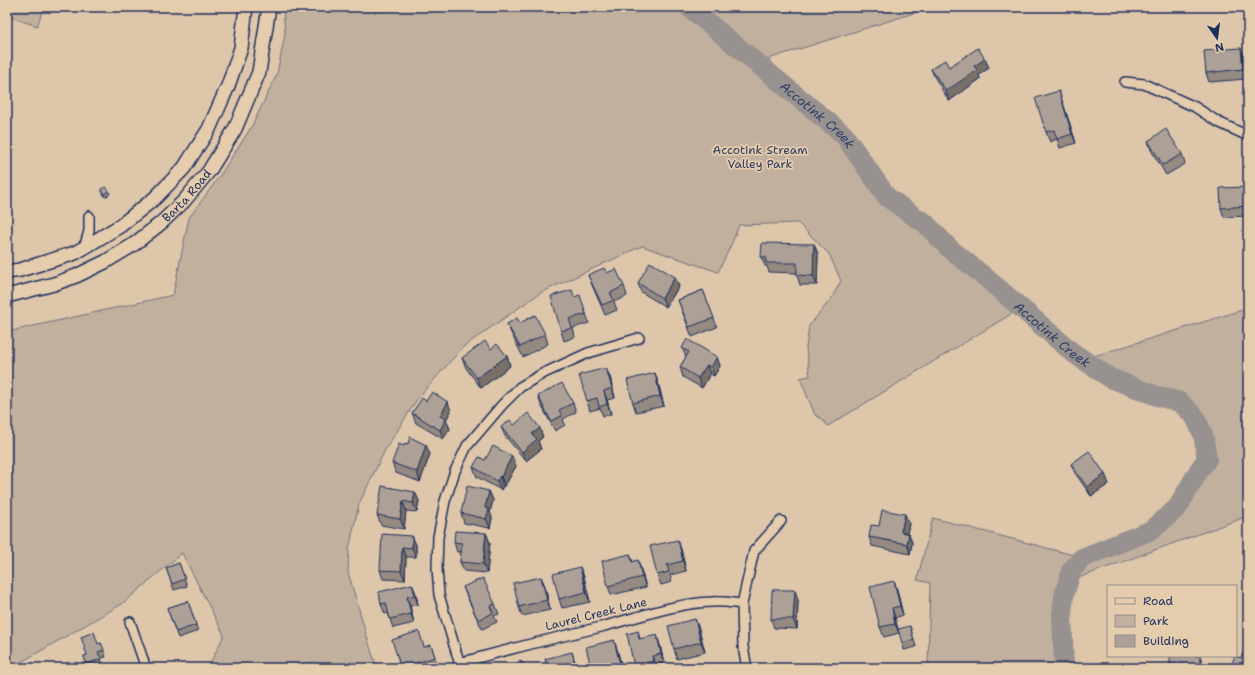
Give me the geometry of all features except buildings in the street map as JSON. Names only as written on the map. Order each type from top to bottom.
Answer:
[{"type":"street","name":"Barta Road","points":[[7,272],[20,270],[75,253],[84,248],[120,226],[155,198],[184,168],[209,129],[228,86],[241,48],[246,7]]},
{"type":"street","name":"Barta Road","points":[[7,296],[54,284],[76,276],[106,262],[161,223],[184,200],[209,171],[235,129],[259,72],[269,7]]},
{"type":"street","points":[[1125,82],[1144,84],[1195,107],[1218,122],[1248,136]]},
{"type":"street","points":[[84,248],[89,230],[89,216]]},
{"type":"street","points":[[460,665],[439,595],[437,568],[438,538],[445,501],[455,471],[467,446],[502,405],[520,387],[542,374],[588,353],[639,338]]},
{"type":"street","points":[[747,668],[743,647],[742,604],[754,551],[781,521]]},
{"type":"street","name":"Laurel Creek Lane","points":[[460,665],[530,643],[680,606],[712,602],[742,604]]},
{"type":"street","points":[[130,622],[146,668]]},
{"type":"green space","points":[[7,7],[44,7],[37,26],[7,16]]},
{"type":"green space","name":"Accotink Stream Valley Park","points":[[283,7],[933,7],[771,58],[762,68],[844,135],[905,221],[926,233],[939,249],[1016,311],[828,426],[822,419],[815,415],[800,378],[810,376],[806,348],[809,326],[831,299],[841,281],[829,254],[798,223],[739,225],[718,272],[642,246],[540,293],[463,347],[418,398],[385,450],[359,504],[349,549],[348,572],[377,668],[333,668],[313,662],[276,668],[208,668],[224,635],[182,553],[122,604],[11,668],[7,668],[7,332],[173,295],[189,218],[219,177],[252,126],[277,74],[285,34]]},
{"type":"green space","points":[[1242,310],[1248,333],[1248,516],[1059,585],[1058,668],[928,668],[930,583],[917,580],[933,518],[1077,556],[1165,520],[1204,450],[1188,412],[1096,380],[1075,362]]},
{"type":"waterway","name":"Accotink Creek","points":[[689,7],[844,135],[887,197],[924,222],[949,248],[1072,352],[1110,378],[1157,396],[1180,402],[1195,417],[1203,434],[1207,459],[1178,507],[1152,530],[1082,558],[1071,571],[1064,596],[1062,614],[1064,668]]}]
